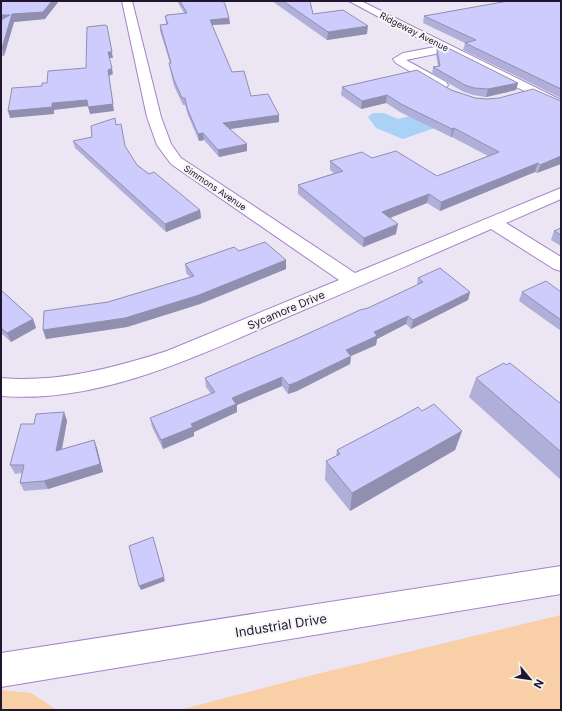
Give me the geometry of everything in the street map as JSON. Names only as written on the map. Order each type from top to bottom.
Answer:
[{"type":"street","name":"Simmons Avenue","points":[[127,1],[154,117],[164,145],[170,154],[186,169],[354,281]]},
{"type":"street","name":"Ridgeway Avenue","points":[[354,1],[561,105]]},
{"type":"street","points":[[446,48],[407,55],[399,59],[400,62],[453,92]]},
{"type":"street","points":[[511,96],[530,90]]},
{"type":"street","name":"Sycamore Drive","points":[[1,387],[43,387],[108,377],[140,369],[175,357],[561,193]]},
{"type":"street","points":[[492,222],[561,265]]},
{"type":"street","name":"Industrial Drive","points":[[1,670],[561,580]]},
{"type":"shaded area","points":[[561,615],[561,710],[179,710],[317,674]]},
{"type":"shaded area","points":[[1,690],[31,693],[57,710],[1,710]]},
{"type":"water","points":[[373,113],[384,113],[398,119],[410,116],[478,113],[403,139],[376,128],[368,117]]},
{"type":"building","points":[[1,1],[52,1],[43,12],[12,14],[1,49],[1,20],[10,15],[1,15]]},
{"type":"building","points":[[180,1],[223,1],[229,18],[210,20],[232,72],[244,71],[251,96],[268,94],[279,115],[223,123],[247,144],[218,150],[203,133],[198,134],[187,108],[185,98],[182,98],[174,80],[169,63],[171,63],[160,25],[168,24],[165,16],[167,15],[187,13]]},
{"type":"building","points":[[283,1],[310,1],[313,14],[343,10],[368,26],[328,32]]},
{"type":"building","points":[[508,1],[561,1],[561,89],[465,43],[476,40],[424,16]]},
{"type":"building","points":[[107,26],[112,52],[108,52],[112,68],[108,70],[113,104],[88,107],[87,100],[52,103],[52,107],[8,111],[12,88],[42,86],[42,83],[47,83],[48,71],[86,68],[87,27]]},
{"type":"building","points":[[446,47],[518,83],[488,89],[474,88],[465,85],[433,67],[440,66],[437,49]]},
{"type":"building","points":[[417,70],[451,90],[475,98],[499,98],[533,89],[561,101],[561,156],[540,165],[538,163],[441,202],[429,194],[382,212],[398,224],[364,238],[298,185],[343,171],[330,161],[362,152],[372,158],[396,151],[437,176],[499,152],[454,128],[452,129],[401,104],[387,95],[362,101],[342,87]]},
{"type":"building","points":[[115,118],[116,125],[121,124],[125,146],[137,165],[149,174],[154,172],[200,210],[165,224],[73,141],[92,137],[91,126]]},
{"type":"building","points":[[561,228],[561,235],[554,231]]},
{"type":"building","points":[[265,242],[286,260],[199,295],[125,318],[43,330],[44,311],[108,302],[194,276],[185,264],[234,247],[239,251]]},
{"type":"building","points":[[440,268],[470,292],[413,320],[408,316],[374,332],[377,336],[346,350],[351,356],[297,382],[289,385],[282,377],[232,398],[236,404],[191,424],[193,427],[161,440],[150,418],[215,392],[205,378],[360,310],[368,308],[423,282],[418,278]]},
{"type":"building","points":[[546,281],[561,292],[561,320],[522,292]]},
{"type":"building","points":[[1,290],[33,319],[7,333],[1,328]]},
{"type":"building","points":[[504,363],[506,365],[510,363],[561,404],[561,452],[476,378]]},
{"type":"building","points":[[434,404],[462,431],[352,493],[326,461],[340,454],[337,450],[418,407],[422,411]]},
{"type":"building","points":[[64,412],[56,451],[94,440],[100,464],[44,481],[20,483],[24,465],[10,465],[21,424],[34,424],[36,414]]},
{"type":"building","points":[[153,537],[164,577],[139,586],[129,546]]}]
